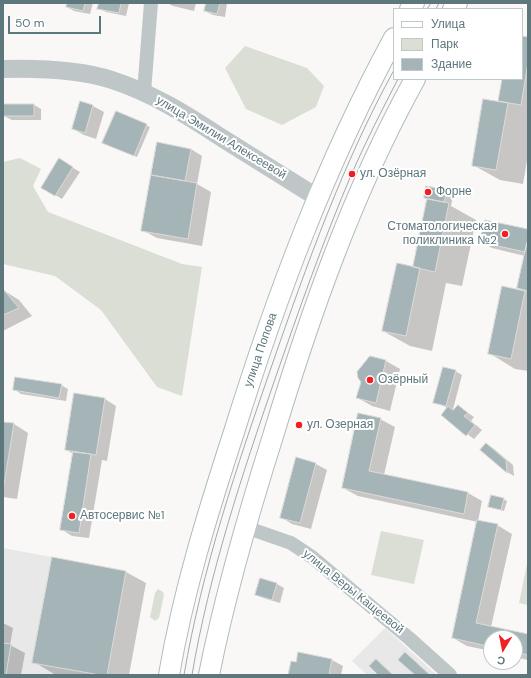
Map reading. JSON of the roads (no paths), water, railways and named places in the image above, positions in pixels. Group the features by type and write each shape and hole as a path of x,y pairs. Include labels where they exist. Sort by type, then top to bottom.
{"main road":[{"name":"улица Попова","path":"169,675 187,590 207,515 275,309 318,198 346,133 393,40"},
{"path":"209,675 223,611 245,527 287,390 325,280 352,213 379,149 414,80"}],"street":[{"path":"144,92 151,3"},
{"name":"улица Эмилии Алексеевой","path":"3,69 52,70 87,74 111,80 144,92 176,108 318,198"},
{"name":"улица Веры Кащеевой","path":"245,527 291,543 312,557 410,639 450,675"}],"tram line":[{"path":"428,8 431,3"},
{"path":"436,8 439,3"},
{"path":"184,675 200,596 222,518 272,365 327,214 358,141 393,72"},
{"path":"192,675 199,637 217,562 250,452 275,379 341,199 363,149 397,80"}],"place":[{"name":"ул. Озёрная","path":"352,174"},
{"name":"Форне","path":"428,192"},
{"name":"Стоматологическая поликлиника №2","path":"505,234"},
{"name":"Озёрный","path":"370,380"},
{"name":"ул. Озерная","path":"299,425"},
{"name":"Автосервис №1","path":"72,516"}]}
